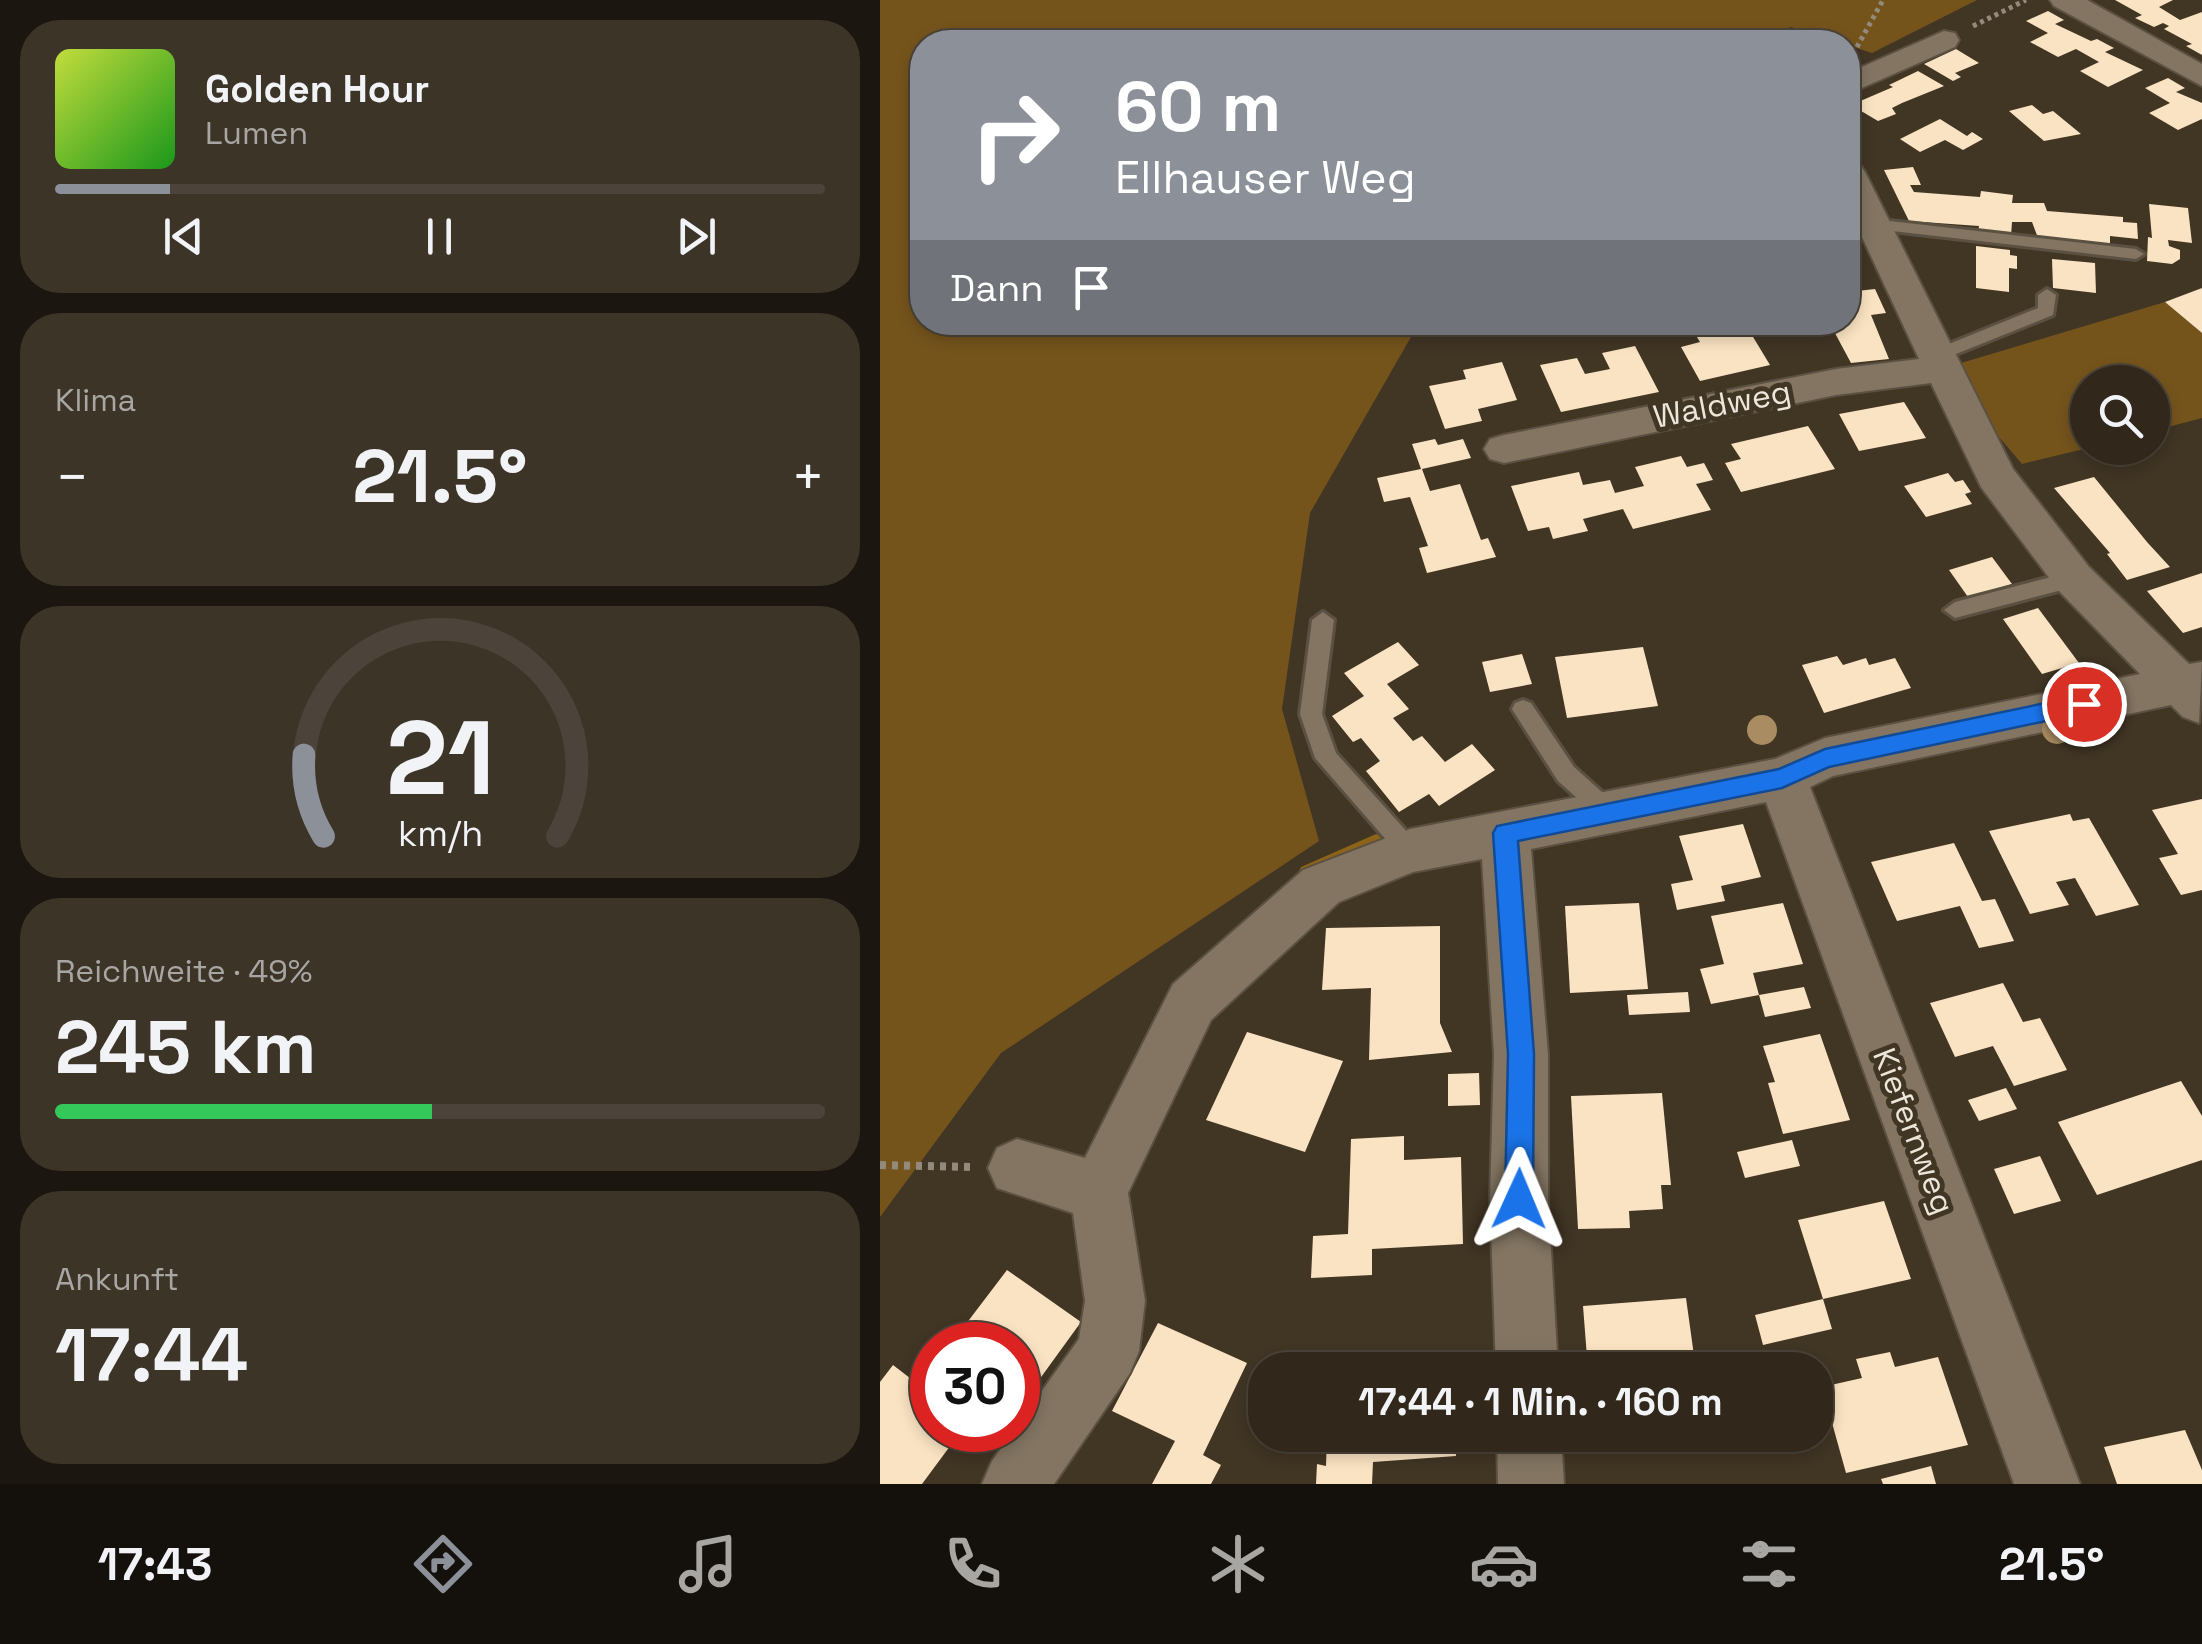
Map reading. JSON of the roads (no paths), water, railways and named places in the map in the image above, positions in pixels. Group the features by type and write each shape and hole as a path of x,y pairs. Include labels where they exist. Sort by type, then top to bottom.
{"street":[{"path":"2065,0 2202,76"},
{"path":"1860,79 1944,40"},
{"path":"1860,198 1996,476 2074,579 2195,691"},
{"name":"Waldweg","path":"1504,449 1938,362"},
{"path":"1015,1484 1108,1351 1116,1300 1099,1192 1192,1002 1321,886 1410,850 1782,778 1825,758 2018,716 2195,691"},
{"name":"Kiefernweg","path":"1782,778 2047,1484"},
{"path":"1505,833 1521,1054 1519,1199 1525,1352"},
{"path":"1017,1168 1099,1192"},
{"path":"1530,1452 1532,1484"}],"lane":[{"path":"1872,224 2136,254"},
{"path":"1938,362 2048,311 2047,295"},
{"path":"1955,610 2074,579"},
{"path":"1323,620 1312,714 1326,758 1410,850"},
{"path":"1523,709 1566,774 1594,798 1601,814"}],"waterway":[{"path":"1306,871 1376,840"}]}
